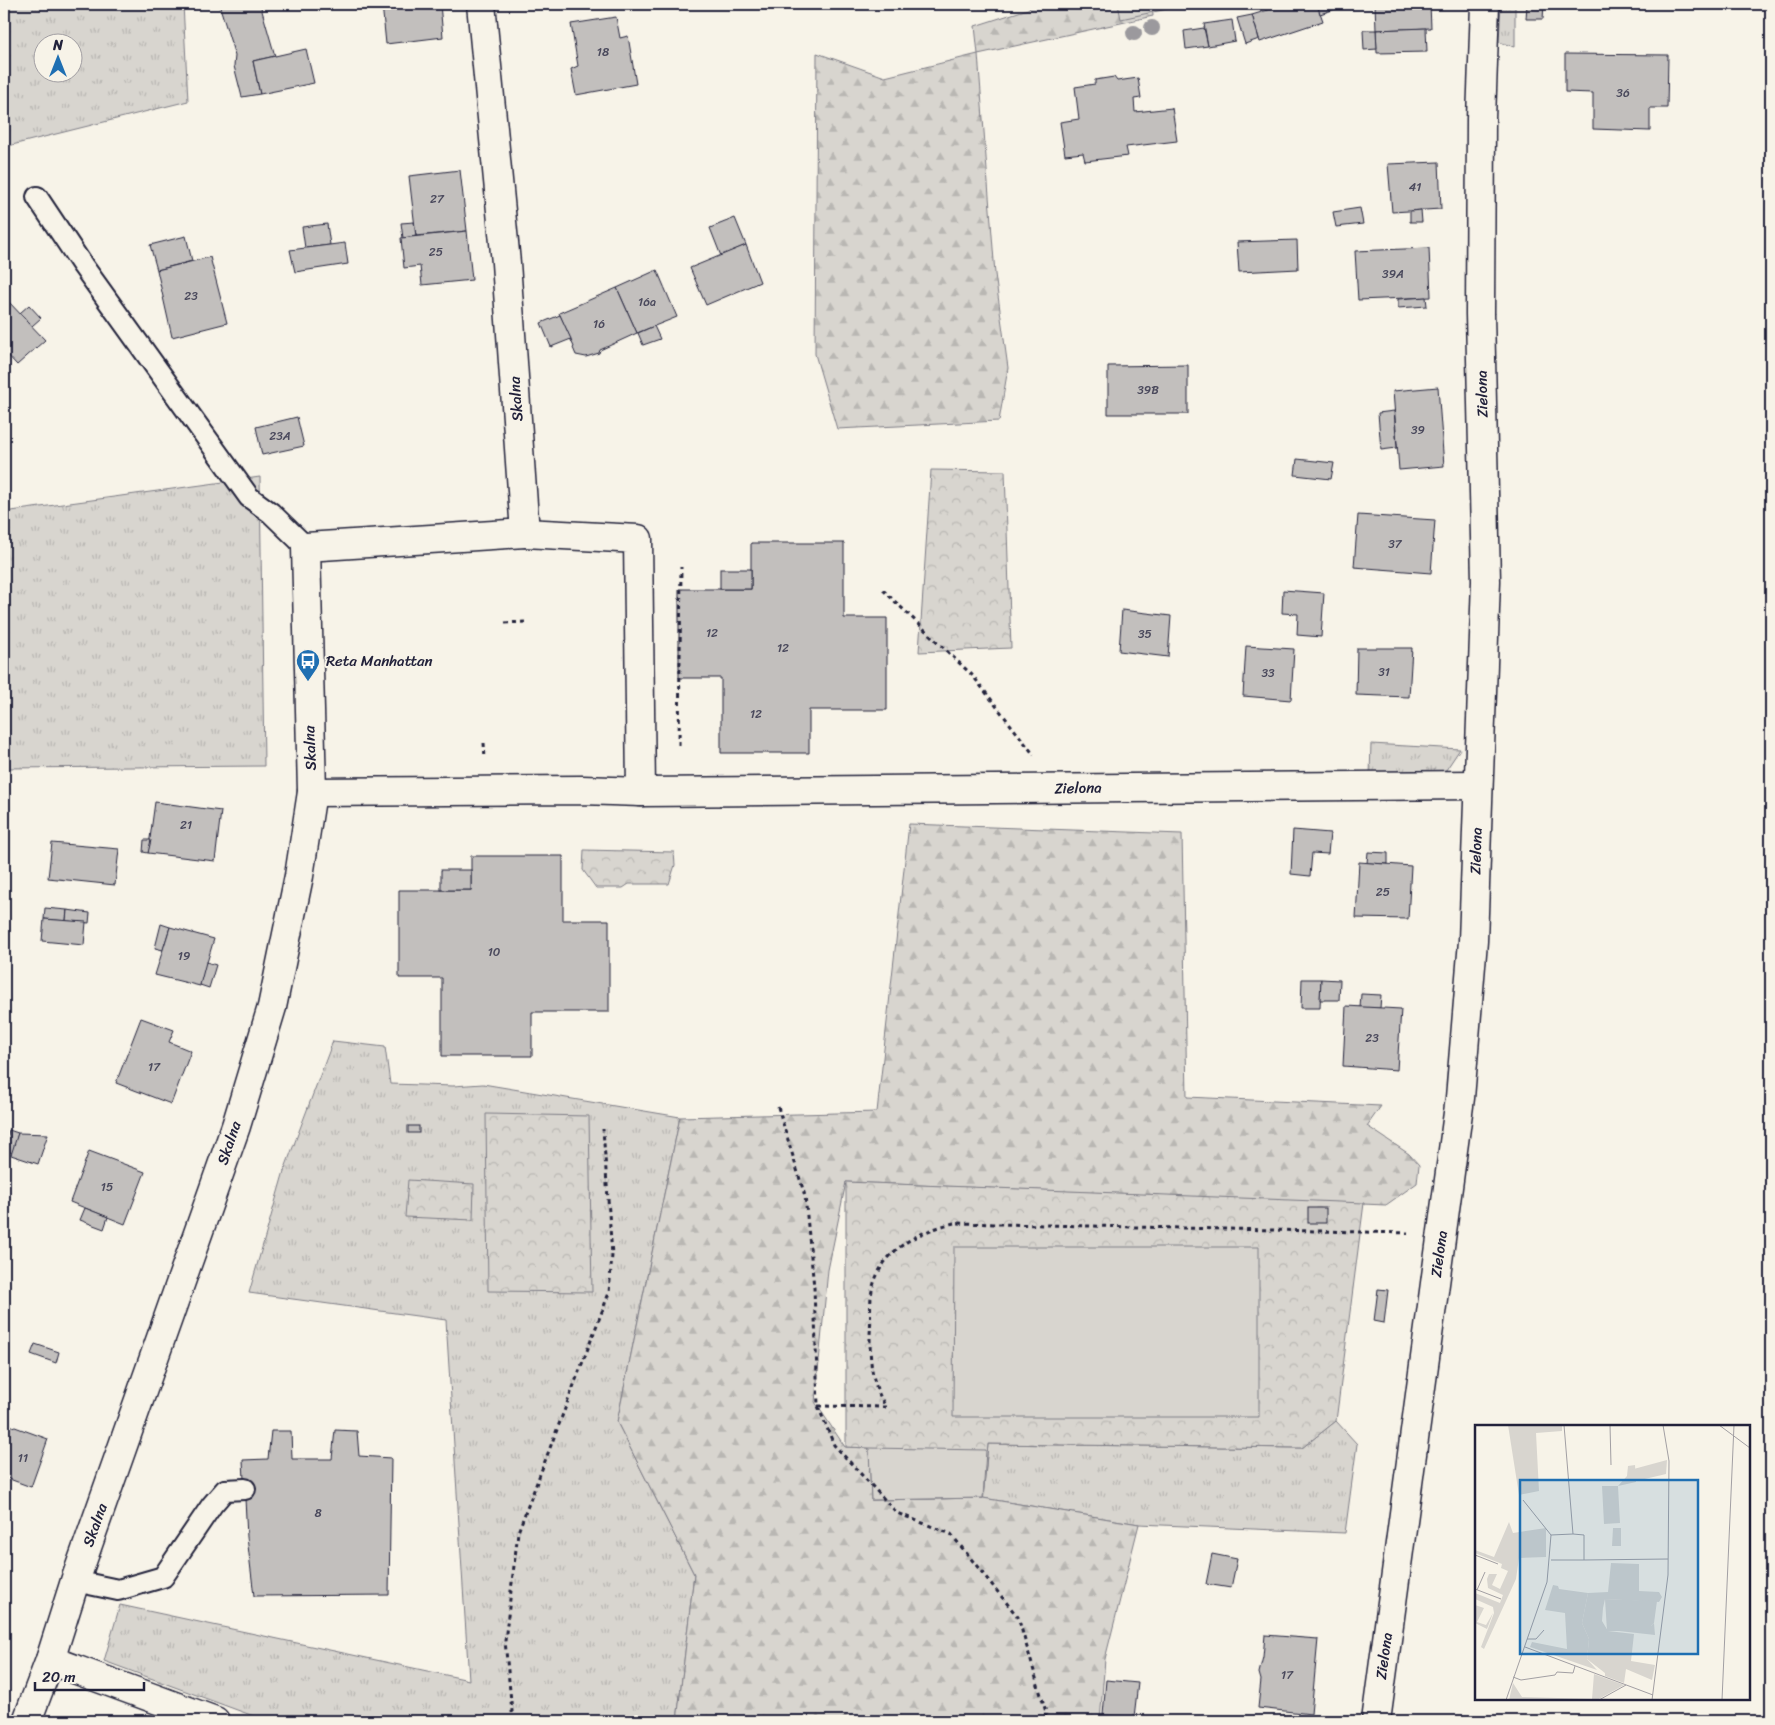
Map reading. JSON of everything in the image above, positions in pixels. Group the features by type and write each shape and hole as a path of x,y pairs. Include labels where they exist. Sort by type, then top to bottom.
{"street":[{"name":"Skalna","path":"481,4 506,263 525,533"},
{"name":"Zielona","path":"1376,1721 1460,1098 1472,951 1486,581 1480,314 1481,119 1485,4"},
{"path":"306,547 525,533 638,539 641,792"},
{"name":"Skalna","path":"26,1721 50,1660 75,1581 236,1126 272,1007 299,876 312,792 306,547"},
{"name":"Zielona","path":"312,792 582,790 641,792 1477,785"},
{"path":"50,1660 215,1721"}],"lane":[{"path":"37,197 83,266 249,497 271,513 306,547"},
{"path":"75,1581 118,1590 163,1578 212,1505 225,1490 244,1489"}],"path":[{"path":"679,746 682,567"},
{"path":"883,590 973,676 1058,789"},
{"path":"505,623 526,622"},
{"path":"778,1107 805,1196 814,1287 818,1406 834,1445 897,1513 951,1534 1018,1617 1046,1712 1045,1721"},
{"path":"513,1721 505,1641 518,1532 609,1293 612,1254 603,1129"},
{"path":"818,1406 886,1407 873,1382 870,1370 871,1296 876,1279 889,1257 912,1238 929,1229 954,1224 1351,1230 1441,1234"}],"green space":[{"path":"4,4 183,4 188,101 4,147"},
{"path":"1034,4 1152,4 1153,16 978,54 975,26 1028,9"},
{"path":"1118,4 1190,4 1121,19"},
{"path":"1501,4 1515,4 1515,47 1499,42"},
{"path":"817,53 885,77 978,54 995,274 1008,368 999,421 837,429 815,354"},
{"path":"931,470 1005,471 1011,648 919,652"},
{"path":"260,477 264,766 4,768 4,512"},
{"path":"1371,744 1460,749 1446,770 1435,773 1370,775"},
{"path":"909,824 1182,834 1187,1097 1381,1106 1367,1126 1409,1154 1419,1165 1417,1183 1386,1205 846,1182 828,1270 815,1402 845,1447 869,1448 872,1500 983,1498 1139,1524 1105,1659 1100,1721 677,1721 694,1574 617,1422 680,1117 877,1112"},
{"path":"584,850 674,852 675,865 669,884 629,884 623,888 596,888 583,870"},
{"path":"333,1041 385,1047 390,1084 453,1086 483,1084 680,1117 617,1422 694,1574 677,1721 267,1721 104,1661 120,1605 469,1680 446,1320 249,1293 284,1171"},
{"path":"486,1114 589,1116 592,1292 488,1291"},
{"path":"408,1180 474,1184 473,1220 405,1217"},
{"path":"846,1182 1364,1203 1336,1421 1302,1448 988,1444 983,1498 871,1500 869,1448 846,1447"},
{"path":"954,1247 1259,1247 1259,1417 953,1417"},
{"path":"1336,1421 1357,1444 1345,1533 1139,1524 983,1498 988,1444 1302,1448"},
{"path":"869,1448 986,1450 983,1498 871,1500"}],"building":[{"path":"219,4 260,4 275,56 253,61 260,94 242,97 234,66 235,56"},
{"path":"382,4 440,4 443,37 386,44"},
{"path":"1287,4 1317,4 1323,21 1260,42 1252,15"},
{"path":"1317,4 1347,4 1348,5 1320,14"},
{"path":"1375,4 1430,4 1431,28 1376,30"},
{"path":"1527,4 1544,4 1543,19 1526,19"},
{"path":"1252,15 1259,39 1245,44 1237,18"},
{"path":"616,17 620,38 628,36 636,84 576,95 571,69 578,66 571,24"},
{"path":"1232,20 1235,41 1208,46 1204,24"},
{"path":"1204,28 1208,46 1186,49 1184,31"},
{"path":"1426,28 1427,52 1377,53 1376,30"},
{"path":"1363,30 1376,30 1377,49 1364,50"},
{"path":"306,49 314,83 260,94 253,61"},
{"path":"1565,54 1668,55 1667,108 1650,108 1650,131 1593,129 1593,93 1565,92"},
{"path":"1114,77 1117,81 1138,78 1141,98 1134,99 1135,112 1172,108 1177,141 1126,147 1128,156 1085,161 1083,153 1065,155 1060,122 1079,119 1075,87 1095,84 1095,80"},
{"path":"1439,162 1441,209 1392,212 1388,164"},
{"path":"460,170 467,231 416,236 409,176"},
{"path":"1360,208 1363,224 1336,227 1333,212"},
{"path":"1421,210 1422,222 1410,222 1410,211"},
{"path":"735,218 746,245 721,256 710,228"},
{"path":"414,222 416,236 403,238 401,223"},
{"path":"327,224 330,245 305,248 302,227"},
{"path":"467,231 472,280 422,285 420,266 404,268 401,238"},
{"path":"186,236 192,261 157,270 150,245"},
{"path":"1297,240 1298,269 1239,272 1237,242"},
{"path":"345,243 348,264 295,272 290,250"},
{"path":"746,245 760,282 706,305 690,268"},
{"path":"1429,248 1431,297 1358,300 1355,251"},
{"path":"210,257 227,323 172,337 157,270"},
{"path":"657,270 677,317 637,333 617,288"},
{"path":"617,288 637,333 600,350 599,353 586,357 576,355 559,313"},
{"path":"1426,297 1427,306 1398,308 1398,299"},
{"path":"7,300 45,340 17,365 4,351 4,303"},
{"path":"29,305 41,318 32,326 20,313"},
{"path":"560,315 571,339 551,347 541,323"},
{"path":"654,326 660,339 643,345 638,333"},
{"path":"1188,365 1188,414 1108,414 1108,366"},
{"path":"1438,387 1444,466 1399,470 1393,391"},
{"path":"1394,411 1397,448 1381,450 1378,413"},
{"path":"297,417 304,446 262,455 256,427"},
{"path":"1297,459 1334,463 1331,479 1295,475"},
{"path":"1358,515 1435,520 1431,573 1354,567"},
{"path":"751,543 844,543 844,618 887,618 887,710 809,710 809,753 721,753 721,678 679,678 679,589 751,589"},
{"path":"720,569 751,569 751,589 720,589"},
{"path":"1283,590 1324,593 1321,637 1297,635 1298,614 1282,613"},
{"path":"1122,610 1171,616 1168,657 1119,651"},
{"path":"1246,646 1294,649 1291,700 1243,696"},
{"path":"1357,648 1412,648 1409,697 1356,695"},
{"path":"155,802 221,811 215,861 148,853"},
{"path":"1293,830 1330,833 1328,854 1312,853 1310,876 1291,874"},
{"path":"144,840 151,840 148,853 143,852"},
{"path":"52,843 119,849 115,885 48,878"},
{"path":"1368,852 1388,853 1388,864 1367,863"},
{"path":"471,856 563,856 563,920 609,920 609,1012 532,1012 532,1056 442,1056 442,978 399,978 399,890 471,890"},
{"path":"1359,862 1411,866 1408,919 1356,918"},
{"path":"441,870 471,870 471,890 441,890"},
{"path":"45,908 67,910 66,921 44,919"},
{"path":"67,910 90,913 89,923 66,921"},
{"path":"44,919 86,922 84,945 42,941"},
{"path":"161,924 170,927 163,950 155,948"},
{"path":"170,927 214,939 200,986 155,975"},
{"path":"206,962 216,965 209,988 200,985"},
{"path":"1302,979 1321,979 1320,1008 1301,1008"},
{"path":"1321,979 1340,980 1339,1000 1320,1000"},
{"path":"1361,994 1381,995 1380,1008 1360,1008"},
{"path":"1346,1006 1401,1009 1397,1070 1343,1066"},
{"path":"141,1018 174,1030 169,1042 191,1051 171,1104 116,1083"},
{"path":"408,1126 419,1126 419,1133 408,1133"},
{"path":"9,1130 18,1133 13,1153 4,1150"},
{"path":"18,1133 48,1134 38,1164 11,1155"},
{"path":"89,1151 145,1172 125,1224 70,1202"},
{"path":"85,1208 108,1217 104,1229 80,1220"},
{"path":"1308,1208 1326,1208 1326,1223 1308,1223"},
{"path":"1378,1289 1388,1290 1384,1323 1374,1321"},
{"path":"35,1344 59,1352 56,1363 31,1354"},
{"path":"4,1423 48,1439 31,1487 4,1477"},
{"path":"335,1430 357,1431 359,1456 391,1458 389,1595 254,1596 247,1537 243,1460 268,1459 271,1431 291,1431 292,1459 332,1459"},
{"path":"1212,1554 1237,1559 1231,1588 1206,1584"},
{"path":"1265,1635 1318,1639 1311,1714 1258,1708 1261,1680 1259,1673"},
{"path":"1106,1680 1138,1683 1134,1717 1103,1715"}],"place":[{"name":"Reta Manhattan","path":"308,682"}]}
